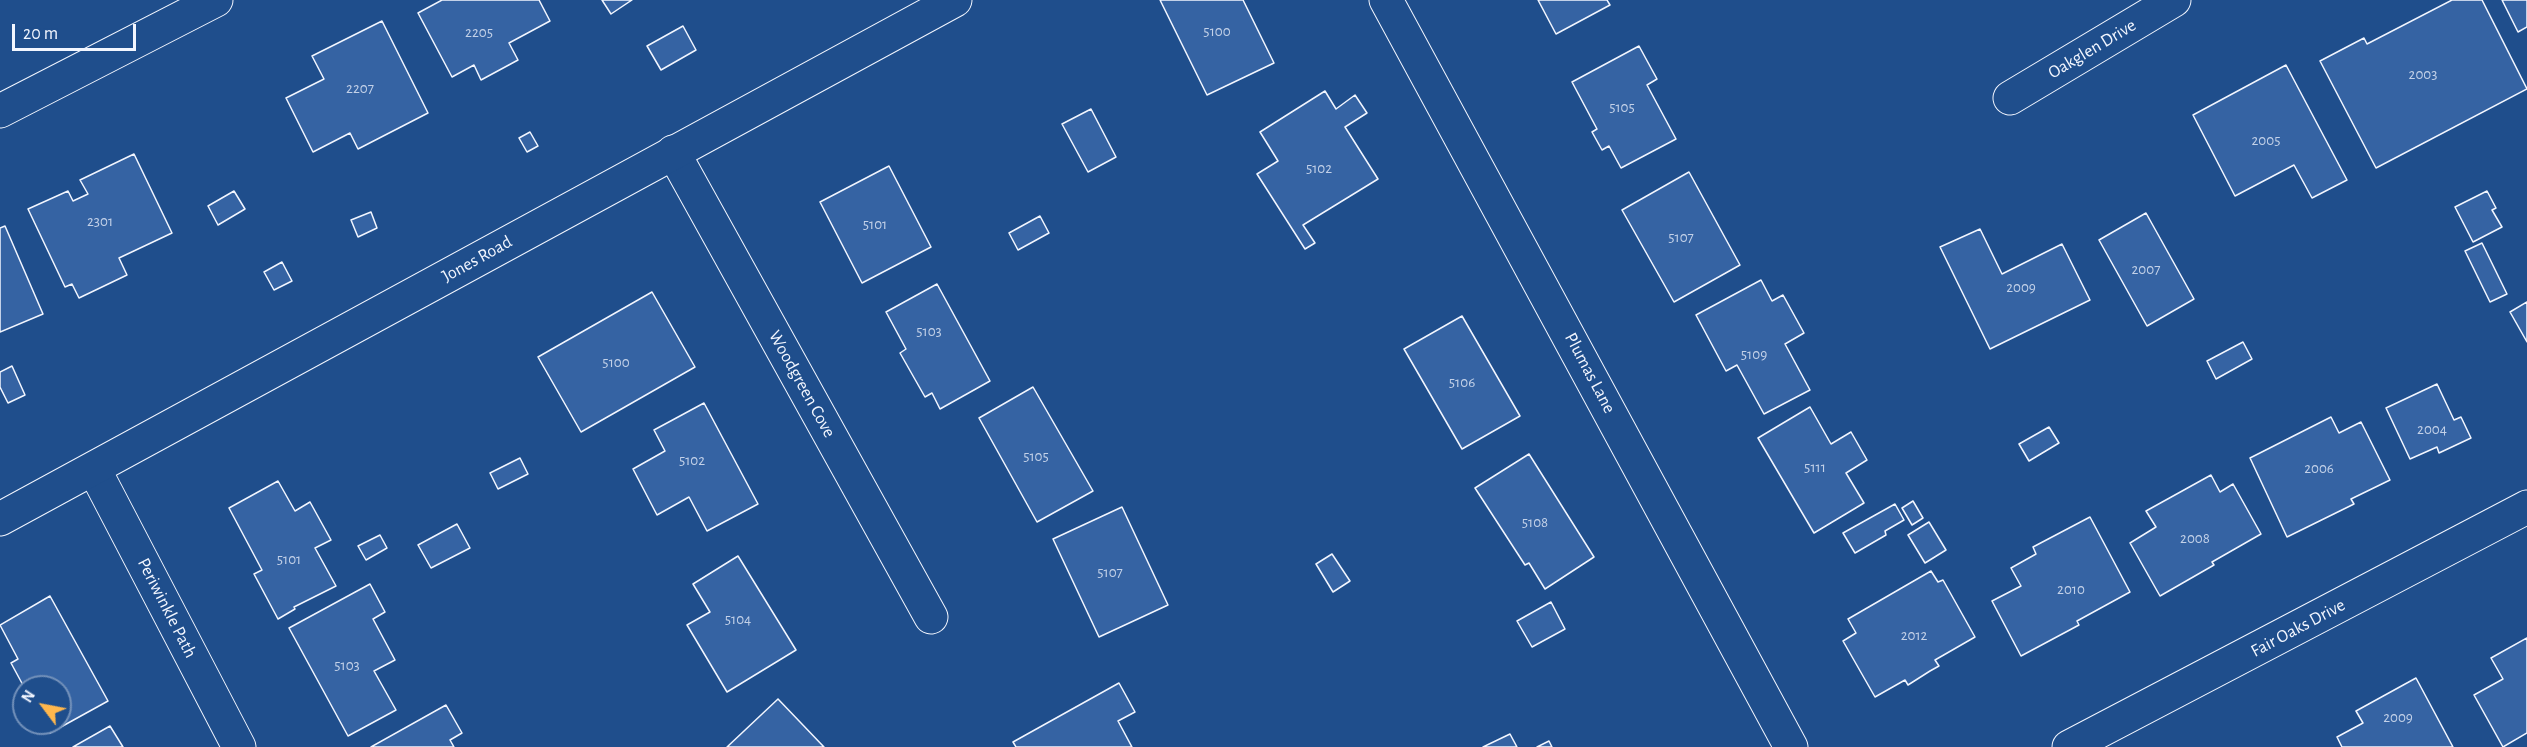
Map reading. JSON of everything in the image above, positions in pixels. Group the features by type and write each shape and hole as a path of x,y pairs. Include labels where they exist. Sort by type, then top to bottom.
{"street":[{"path":"0,111 216,0"},
{"name":"Jones Road","path":"0,519 955,0"},
{"name":"Plumas Lane","path":"1386,0 1791,747"},
{"name":"Oakglen Drive","path":"2010,98 2174,0"},
{"name":"Woodgreen Cove","path":"673,152 931,617"},
{"name":"Periwinkle Path","path":"94,469 238,747"},
{"name":"Fair Oaks Drive","path":"2069,747 2527,507"}],"building":[{"path":"442,0 539,0 550,21 509,43 518,60 481,80 474,65 452,77 418,13"},
{"path":"602,0 632,0 611,14"},
{"path":"1160,0 1243,0 1274,63 1207,95"},
{"path":"1538,0 1607,0 1610,5 1556,34"},
{"path":"2452,0 2482,0 2527,89 2376,168 2320,61 2364,38 2367,44"},
{"path":"2502,0 2527,0 2527,27 2518,32"},
{"path":"382,21 428,113 358,149 350,133 313,152 286,98 324,79 312,56"},
{"path":"683,26 696,50 661,70 647,46"},
{"path":"1639,46 1657,79 1647,85 1676,139 1621,168 1609,146 1602,150 1592,132 1597,129 1572,82"},
{"path":"2286,65 2347,180 2312,198 2294,165 2235,196 2193,115"},
{"path":"1325,91 1336,109 1355,95 1367,113 1345,127 1378,179 1303,225 1315,243 1305,249 1257,174 1278,161 1260,132"},
{"path":"1091,109 1116,157 1088,172 1062,124"},
{"path":"530,132 538,146 527,152 519,138"},
{"path":"134,154 172,233 119,258 127,275 79,298 72,284 65,287 28,209 68,191 73,201 88,194 80,180"},
{"path":"889,166 931,247 862,283 820,202"},
{"path":"1689,172 1740,265 1674,302 1622,210"},
{"path":"234,191 245,209 218,225 208,206"},
{"path":"2487,191 2496,208 2492,210 2502,227 2473,242 2455,207"},
{"path":"371,212 377,228 358,237 351,220"},
{"path":"2146,213 2194,299 2147,326 2099,240"},
{"path":"1040,216 1049,233 1018,250 1009,233"},
{"path":"5,226 43,314 0,332 0,228"},
{"path":"1980,229 2002,274 2062,244 2090,300 1990,349 1940,247"},
{"path":"2482,243 2507,294 2490,302 2465,251"},
{"path":"282,262 292,281 274,290 264,272"},
{"path":"1761,280 1772,301 1783,295 1804,333 1785,344 1810,390 1764,414 1737,365 1726,371 1696,315"},
{"path":"937,284 990,381 940,409 932,393 925,397 900,353 906,349 886,312"},
{"path":"652,292 695,367 581,432 538,357"},
{"path":"2527,302 2527,342 2510,312"},
{"path":"1462,316 1520,416 1462,449 1404,349"},
{"path":"2243,342 2252,359 2216,379 2207,361"},
{"path":"12,366 25,395 8,403 0,387 0,372"},
{"path":"2437,384 2454,420 2461,417 2471,438 2439,453 2437,447 2410,459 2386,408"},
{"path":"1033,387 1093,491 1037,522 979,418"},
{"path":"704,403 758,504 707,531 689,497 657,515 633,469 665,451 654,430"},
{"path":"1810,407 1831,444 1851,432 1867,460 1846,473 1864,503 1814,533 1758,438"},
{"path":"2331,417 2339,433 2361,422 2390,480 2351,499 2354,504 2287,537 2250,458"},
{"path":"2049,427 2059,443 2029,461 2019,444"},
{"path":"1529,454 1594,557 1545,589 1529,563 1525,565 1475,488"},
{"path":"520,458 528,474 498,489 490,473"},
{"path":"2211,475 2220,492 2233,484 2261,534 2212,562 2214,565 2160,596 2130,543 2156,527 2146,511"},
{"path":"278,481 295,511 310,502 331,540 315,548 336,586 294,607 295,609 278,619 254,574 262,570 229,508"},
{"path":"1913,501 1923,518 1912,525 1902,508"},
{"path":"1895,504 1904,520 1885,531 1886,535 1855,553 1843,533"},
{"path":"1122,507 1168,605 1099,637 1053,539"},
{"path":"2090,517 2130,592 2077,621 2079,625 2021,656 1992,601 2021,586 2011,568 2036,554 2033,547"},
{"path":"1929,522 1946,550 1925,563 1908,535"},
{"path":"457,524 470,548 431,568 418,545"},
{"path":"380,535 387,548 366,560 358,546"},
{"path":"1332,554 1350,581 1333,592 1316,564"},
{"path":"738,556 796,650 727,692 687,625 710,612 693,584"},
{"path":"1931,571 1938,582 1943,580 1975,637 1935,660 1939,666 1908,685 1905,680 1875,697 1843,641 1856,633 1848,619"},
{"path":"370,584 385,612 373,619 395,660 374,671 396,710 348,736 289,628"},
{"path":"50,596 108,701 72,721 72,675 18,675 11,663 18,659 0,625"},
{"path":"1551,602 1565,629 1532,647 1517,621"},
{"path":"2527,638 2527,733 2503,747 2474,695 2503,679 2491,658"},
{"path":"2416,678 2453,747 2342,747 2337,737 2363,723 2356,711"},
{"path":"1119,683 1135,712 1118,721 1132,747 1016,747 1013,742"},
{"path":"778,699 824,747 727,747"},
{"path":"446,705 462,733 450,740 454,747 371,747"},
{"path":"110,726 123,747 73,747"},
{"path":"1510,734 1517,747 1483,747"},
{"path":"1549,741 1552,747 1537,747"}]}
